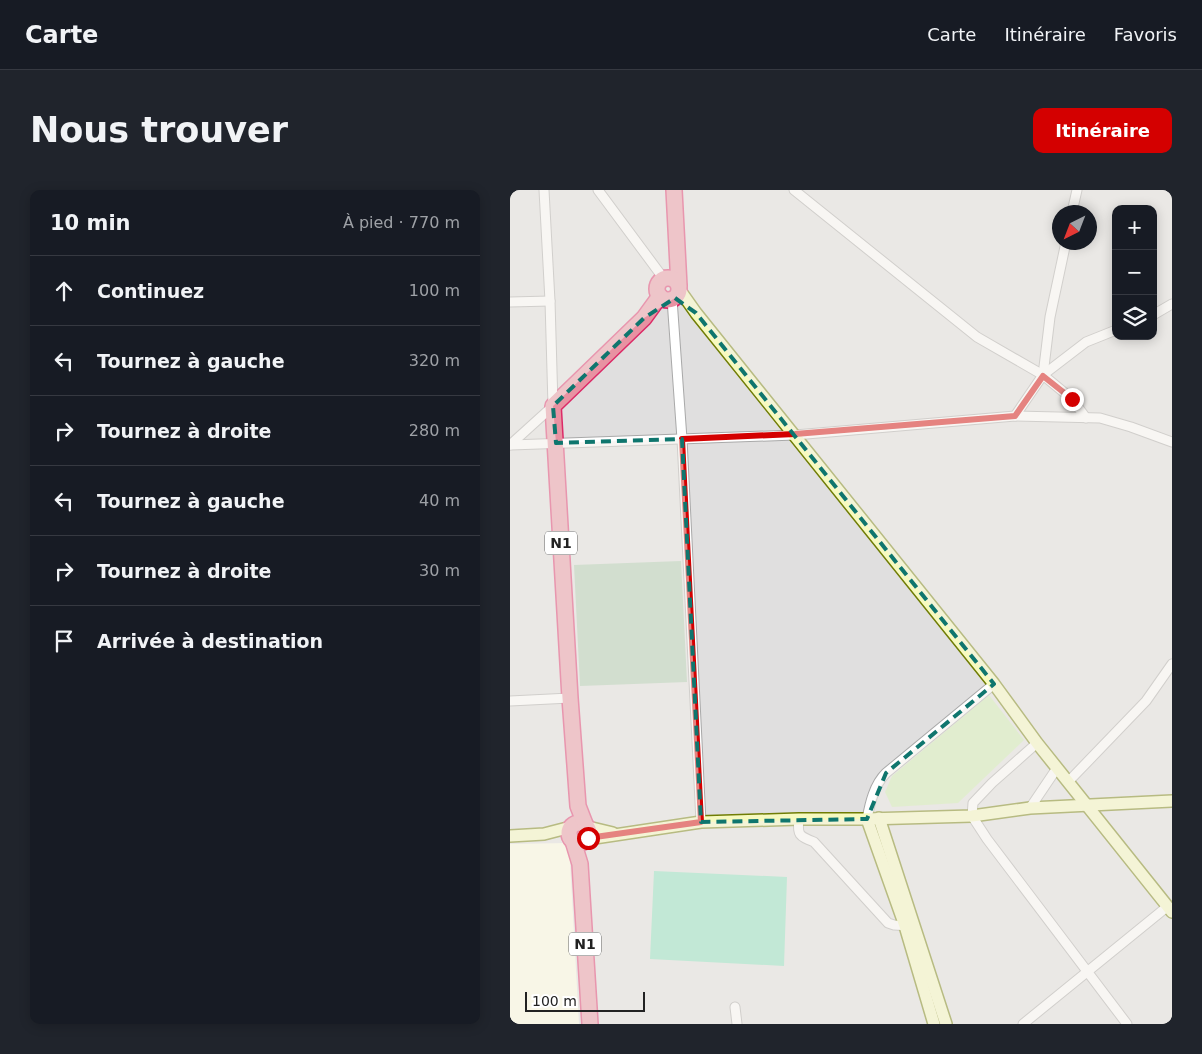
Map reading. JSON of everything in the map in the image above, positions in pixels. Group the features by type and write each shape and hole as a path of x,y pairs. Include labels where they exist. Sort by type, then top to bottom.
{"highway":[{"path":"553,406 671,291 677,257 674,190"},
{"name":"N1","path":"553,406 590,1024"}],"main road":[{"path":"671,291 696,313 795,434 994,684 1056,768 1170,909"},
{"path":"510,836 579,833 599,838 615,833 701,822 799,818 873,819 972,816 1030,808 1172,801"},
{"path":"873,819 946,1024"},
{"path":"910,926 934,1024"}],"street":[{"path":"510,445 553,406 544,190"},
{"path":"598,190 671,291 682,439 701,822"},
{"path":"794,190 977,337 1043,376 1072,399 1086,418"},
{"path":"1074,205 1077,190"},
{"path":"1043,376 1050,317 1064,250"},
{"path":"510,302 550,301"},
{"path":"1157,313 1172,304"},
{"path":"1015,416 1043,376 1086,342 1112,332"},
{"path":"510,445 795,434 1015,416 1100,418 1172,442"},
{"path":"1068,782 1146,701 1172,664"},
{"path":"873,819 870,804 879,781 886,773 994,684"},
{"path":"510,701 570,698"},
{"path":"1037,743 992,783 973,803 972,816 987,839 1127,1024"},
{"path":"1030,808 1056,768"},
{"path":"799,818 799,834 814,842 888,922 894,925 910,926"},
{"path":"1023,1024 1170,909"},
{"path":"735,1007 737,1024"}],"highlighted area":[{"path":"675,298 696,313 994,684 886,773 867,819 701,822 682,439 556,443 553,406 644,318"}],"shaded area":[{"path":"510,190 1172,190 1172,1024 510,1024"},
{"path":"681,561 687,682 580,686 574,565"},
{"path":"569,843 579,1024 510,1024 510,844"}],"green space":[{"path":"989,695 1024,740 958,803 892,807 885,792 892,776"},
{"path":"654,871 787,877 784,966 650,959"}],"route":[{"path":"588,838 592,839 615,833 701,822 682,439 795,434 1015,416 1043,376 1072,399"}]}
